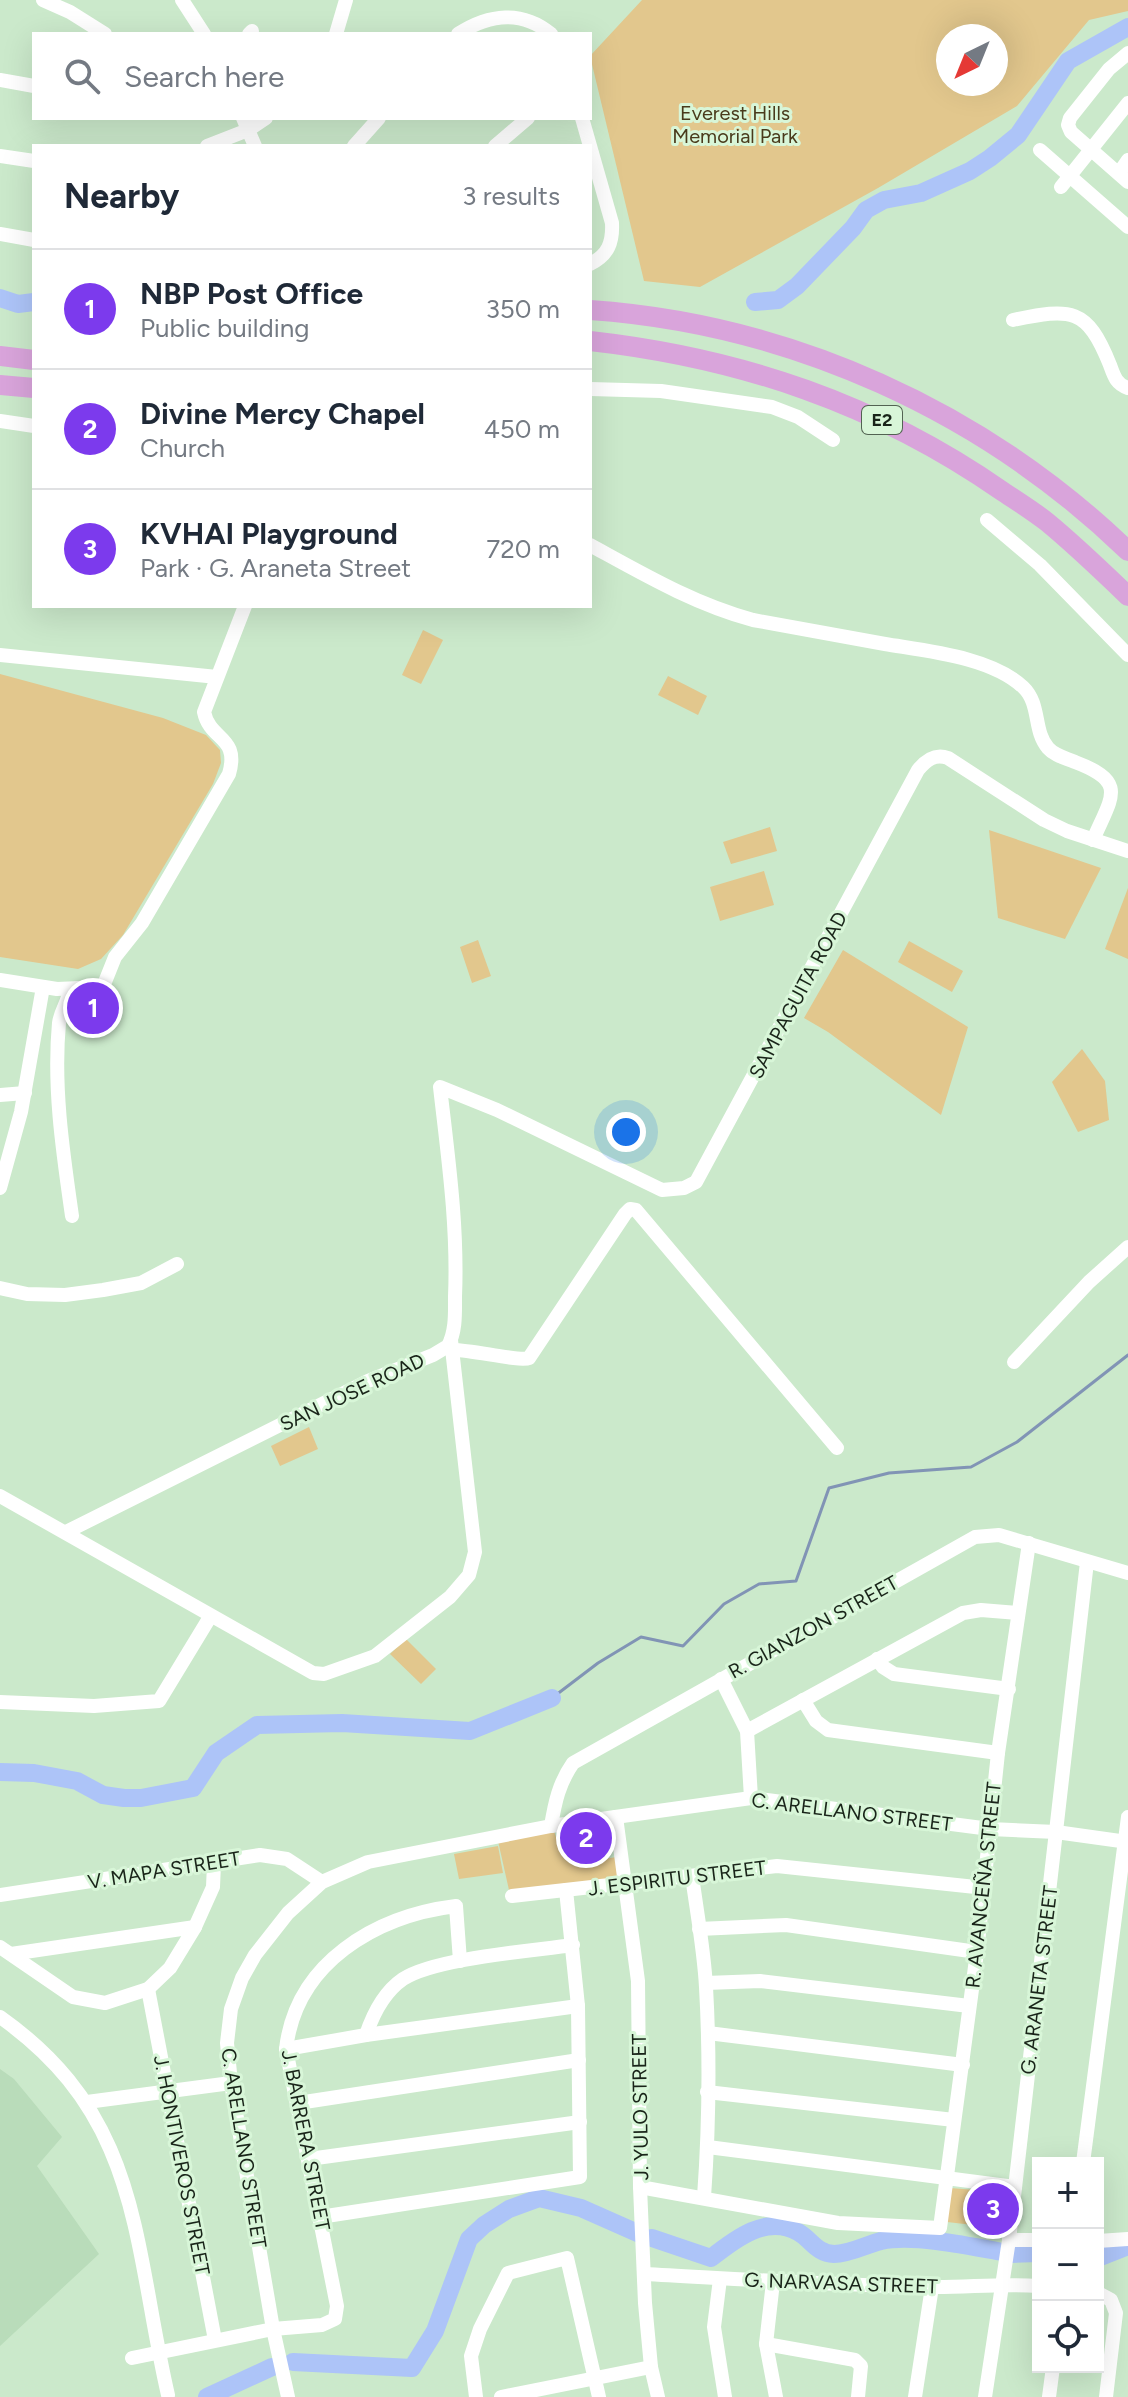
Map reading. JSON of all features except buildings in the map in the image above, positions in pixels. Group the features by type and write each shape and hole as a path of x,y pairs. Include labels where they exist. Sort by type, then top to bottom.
{"highway":[{"name":"E2","path":"592,310 631,312 733,331 800,350 860,373 909,396 1021,463 1076,503 1128,551"},
{"name":"E2","path":"592,341 708,360 791,384 874,415 971,470 1046,521 1128,596"},
{"path":"0,356 32,360"},
{"path":"0,385 32,388"}],"street":[{"path":"182,0 203,32"},
{"path":"337,32 346,0"},
{"path":"50,1 102,32"},
{"path":"461,32 492,18 510,16 526,19 548,32"},
{"path":"1128,53 1109,69 1069,122 1071,132 1123,177 1128,160"},
{"path":"0,80 32,86"},
{"path":"1065,181 1128,103"},
{"path":"356,144 377,120"},
{"path":"497,144 526,120"},
{"path":"583,120 589,144"},
{"path":"210,144 245,124 254,144"},
{"path":"1040,150 1065,181 1128,227"},
{"path":"592,153 612,223 613,237 601,259 592,263"},
{"path":"0,156 32,161"},
{"path":"0,234 32,240"},
{"path":"1013,320 1043,314 1079,317 1098,334 1114,377 1119,384 1128,388"},
{"path":"592,389 661,391 772,407 798,417 833,440"},
{"path":"0,421 32,426"},
{"path":"987,520 1040,565 1128,655"},
{"path":"592,546 662,585 725,612 753,620 921,650 979,664 1013,678 1033,699 1041,734 1050,751 1095,769 1112,786 1112,796 1093,840"},
{"path":"0,980 70,989 103,987 115,957 147,916 229,774 232,753 227,742 205,721 204,712 244,608"},
{"path":"0,655 217,677"},
{"name":"SAMPAGUITA ROAD","path":"452,1345 456,1274 453,1196 440,1087 497,1110 662,1190 690,1186 702,1174 922,765 935,756 948,758 1044,820 1128,851"},
{"path":"0,1188 25,1093 43,987"},
{"path":"70,989 68,1002 61,1013 58,1067 62,1147 72,1216"},
{"path":"0,1095 25,1093"},
{"path":"0,1496 313,1673 324,1674 375,1656 450,1597 469,1575 475,1552 452,1345 521,1361 529,1358 630,1209 636,1210 837,1448"},
{"path":"1014,1362 1089,1282 1128,1247"},
{"path":"0,1288 27,1294 65,1295 103,1290 141,1283 177,1264"},
{"name":"SAN JOSE ROAD","path":"66,1532 368,1381 452,1345"},
{"name":"R. GIANZON STREET","path":"551,1826 556,1795 573,1763 975,1537 999,1535 1128,1573"},
{"name":"R. AVANCEÑA STREET","path":"704,2197 838,2223 940,2228 985,1888 998,1753 1029,1543"},
{"name":"G. ARANETA STREET","path":"985,2397 1009,2240 1087,1562"},
{"path":"747,1731 963,1613 981,1610 1018,1613"},
{"path":"0,1702 94,1706 159,1701 210,1617"},
{"path":"877,1659 888,1672 894,1674 1009,1689"},
{"path":"721,1679 747,1731 751,1798"},
{"path":"803,1700 816,1721 828,1730 998,1753"},
{"name":"C. ARELLANO STREET","path":"288,2397 273,2329 231,2083 227,2043 231,2009 242,1978 271,1932 322,1882 368,1862 551,1826 751,1798 990,1829 1056,1832 1126,1842"},
{"name":"J. YULO STREET","path":"616,1817 638,1981 644,2274 651,2367 658,2397"},
{"path":"1084,2157 1128,1817"},
{"name":"V. MAPA STREET","path":"0,1895 274,1855 303,1866 322,1882"},
{"path":"6,1950 73,1997 105,2003 148,1989 170,1968 195,1927 213,1887 214,1864"},
{"name":"J. ESPIRITU STREET","path":"512,1896 777,1866 985,1888"},
{"path":"640,2187 704,2197 708,2147 708,2033 706,1983 692,1876"},
{"path":"320,2217 580,2177 578,2006 566,1890"},
{"name":"J. BARRERA STREET","path":"273,2329 322,2325 335,2319 337,2306 286,2049 294,2014 324,1965 348,1945 375,1929 435,1909 456,1906 460,1961"},
{"path":"699,1929 786,1925 977,1952"},
{"path":"6,1950 195,1927"},
{"path":"366,2035 371,2018 396,1984 415,1973 460,1961 573,1945"},
{"path":"706,1983 760,1981 969,2006"},
{"name":"J. HONTIVEROS STREET","path":"148,1989 215,2340"},
{"path":"286,2049 578,2006"},
{"path":"0,2017 50,2056 87,2102 102,2130 126,2187 168,2395"},
{"path":"708,2033 963,2065"},
{"path":"298,2103 579,2060"},
{"path":"87,2102 231,2083"},
{"path":"707,2092 954,2120"},
{"path":"309,2159 580,2122"},
{"path":"708,2147 1015,2187"},
{"path":"1104,2241 1128,2239"},
{"path":"1009,2240 1032,2240"},
{"path":"476,2397 471,2356 480,2329 508,2273 567,2258 599,2397"},
{"name":"G. NARVASA STREET","path":"644,2274 932,2287 1032,2286"},
{"path":"720,2279 714,2327 725,2397"},
{"path":"773,2282 766,2344 776,2397"},
{"path":"915,2397 932,2287"},
{"path":"1104,2296 1116,2313 1106,2397"},
{"path":"132,2358 273,2329"},
{"path":"766,2344 851,2358 859,2362 858,2397"},
{"path":"501,2397 535,2394 651,2367"},
{"path":"1049,2397 1052,2373"}],"shaded area":[{"path":"0,2069 14,2079 62,2137 37,2166 99,2254 0,2346"}],"green space":[{"name":"Everest Hills Memorial Park","path":"642,0 1128,0 1128,11 1089,20 1017,106 700,287 644,281 592,64 592,54"},
{"path":"423,630 443,640 421,684 402,675"},
{"path":"0,674 163,718 206,735 220,750 221,763 213,784 123,935 101,959 78,969 0,957"},
{"path":"668,676 707,696 698,715 658,695"},
{"path":"770,827 777,851 731,864 723,842"},
{"path":"989,830 1101,868 1065,939 998,918"},
{"path":"764,871 774,905 720,921 710,887"},
{"path":"1128,888 1128,959 1105,949"},
{"path":"478,940 491,976 472,983 460,947"},
{"path":"909,941 963,971 952,992 898,962"},
{"path":"843,950 968,1027 941,1115 828,1032 804,1018"},
{"path":"1082,1049 1105,1081 1109,1120 1078,1132 1052,1082"},
{"path":"309,1427 318,1449 280,1466 271,1446"},
{"path":"406,1639 436,1669 421,1684 390,1654"},
{"path":"554,1831 562,1856 571,1854 587,1862 616,1857 620,1878 509,1890 498,1841"},
{"path":"498,1846 503,1873 459,1879 454,1854"},
{"path":"950,2188 976,2190 973,2225 947,2222"},
{"path":"978,2191 1010,2194 1007,2228 975,2225"}],"waterway":[{"path":"755,302 778,300 797,286 853,228 866,210 884,200 921,193 970,171 990,158 1018,135 1068,61 1128,27"},
{"path":"0,298 18,304 32,302"},
{"path":"552,1698 598,1663 641,1637 683,1646 724,1604 759,1584 796,1581 829,1488 889,1473 971,1467 1017,1442 1128,1355"},
{"path":"0,1772 34,1773 77,1781 103,1795 141,1798 193,1788 216,1753 257,1725 342,1723 470,1731 552,1698"},
{"path":"293,2362 412,2368 435,2331 469,2239 509,2209 539,2198 581,2208 642,2235"},
{"path":"652,2238 711,2258 752,2231 775,2226 798,2232 818,2249 834,2254 894,2239 942,2242 1002,2252"},
{"path":"1104,2256 1128,2246"},
{"path":"1010,2254 1032,2253"},
{"path":"207,2397 272,2367"}],"place":[{"name":"NBP Post Office","path":"93,1008"},
{"name":"Divine Mercy Chapel","path":"586,1838"},
{"name":"KVHAI Playground","path":"993,2209"}]}
